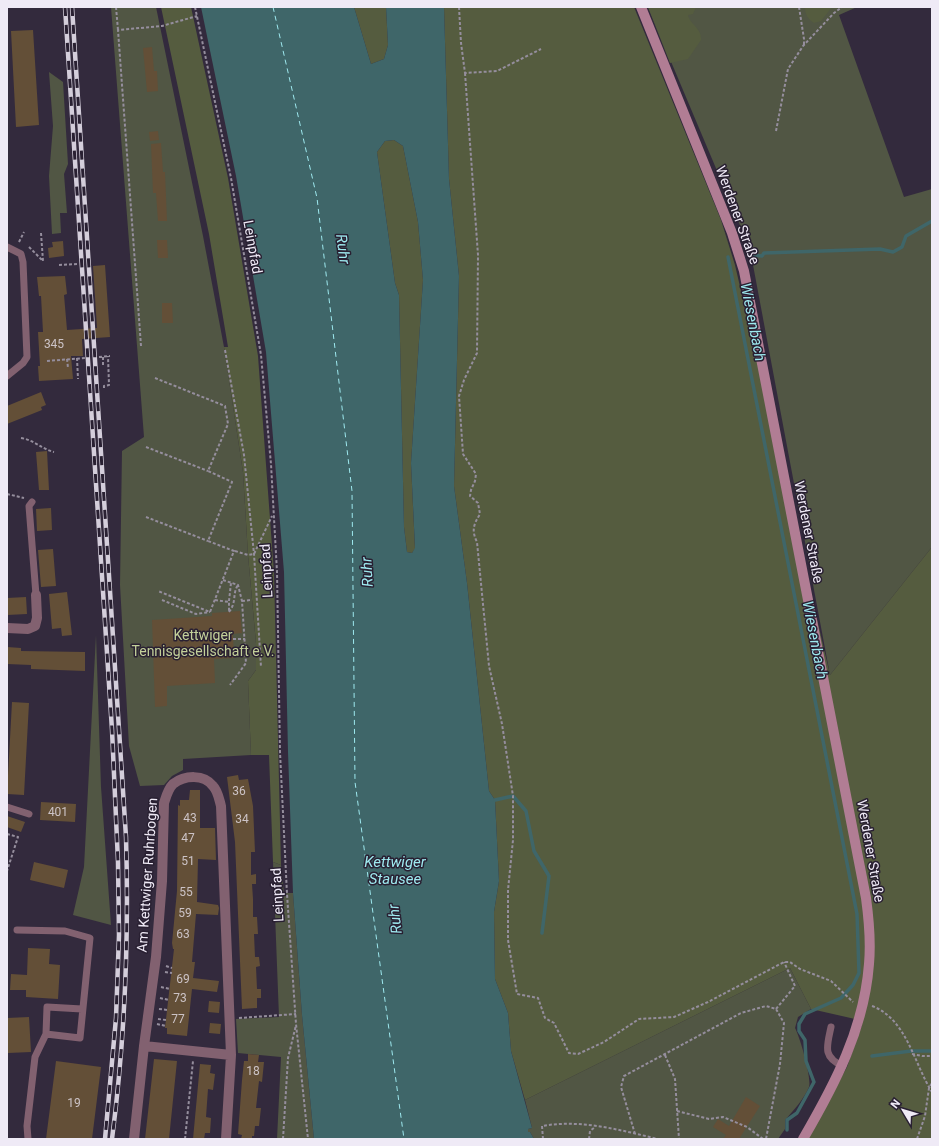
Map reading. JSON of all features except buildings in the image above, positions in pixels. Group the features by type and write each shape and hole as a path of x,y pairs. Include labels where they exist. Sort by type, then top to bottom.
{"main road":[{"name":"Werdener Straße","path":"640,7 732,233 744,271 866,898 870,931 869,965 858,1023 843,1066 803,1139"}],"street":[{"path":"7,628 28,629 35,626 37,618 36,594"},
{"name":"Am Kettwiger Ruhrbogen","path":"134,1139 156,951 162,881 164,803 167,792 173,784 189,777 202,778 212,784 216,790 221,806 232,1055 226,1139"},
{"path":"144,1046 232,1055"}],"lane":[{"path":"7,247 21,254 23,262 27,357 7,376"},
{"path":"32,502 29,506 36,594"},
{"path":"7,807 29,814"},
{"path":"17,930 65,931 90,938 80,1038 46,1034"},
{"path":"28,1139 27,1126 35,1056 46,1034 47,1007 82,1009"},
{"path":"831,1027 827,1045 828,1056 834,1062 843,1066"}],"path":[{"path":"116,7 141,346"},
{"name":"Leinpfad","path":"195,7 231,178 261,355 271,464 277,572 280,752 286,894 296,1024 308,1139"},
{"path":"460,7 461,43 465,73 478,255 477,352 464,380 459,396 463,454 476,474 470,496 478,503 480,514 473,526 473,534 477,542 489,666 502,724 513,796 513,840 508,890 508,940 517,994 538,998 545,1018 554,1023 569,1053 578,1054 604,1042 639,1020 674,1017 708,1002 784,962 790,962 800,969 831,981 853,1003 874,1006 896,1021 932,1092"},
{"path":"799,7 804,46"},
{"path":"776,131 781,113 785,77 793,60 834,13 842,7"},
{"path":"118,30 162,26 197,16"},
{"path":"465,73 497,71 541,49"},
{"path":"19,242 24,232"},
{"path":"29,247 43,261 40,233"},
{"path":"59,265 79,264"},
{"path":"225,350 244,455 254,554 261,667"},
{"path":"99,357 109,356 109,385 104,386 104,388"},
{"path":"102,357 103,365"},
{"path":"77,358 78,379"},
{"path":"47,361 85,358"},
{"path":"67,359 68,368"},
{"path":"155,378 225,406 228,424 208,472"},
{"path":"21,438 31,440 47,450 54,452"},
{"path":"146,447 232,482 208,541"},
{"path":"7,494 28,499 32,502"},
{"path":"254,554 273,515"},
{"path":"146,517 234,551 248,555 254,554"},
{"path":"210,612 234,551"},
{"path":"223,580 238,585"},
{"path":"231,583 229,602 230,612 235,605 235,590 238,585"},
{"path":"230,685 246,663 242,601 238,585"},
{"path":"158,591 210,612"},
{"path":"162,600 196,614 210,612"},
{"path":"215,600 229,602"},
{"path":"242,601 251,600"},
{"path":"233,639 245,639"},
{"path":"7,834 18,837 7,871"},
{"path":"776,1009 795,986 784,962"},
{"path":"635,1134 621,1087 624,1076 741,1013 766,1006 776,1009 784,1023 780,1064 766,1139"},
{"path":"230,1018 296,1014"},
{"path":"284,1139 288,1058 292,1034 296,1024"},
{"path":"185,1139 194,1051"},
{"path":"912,1054 932,1056"},
{"path":"665,1055 676,1079 679,1139"},
{"path":"917,1139 925,1116 929,1088 932,1083"},
{"path":"677,1111 708,1119 723,1117 747,1127 763,1139"},
{"path":"543,1139 542,1126 562,1122 596,1126 658,1139"},
{"path":"589,1139 590,1131 596,1126"}],"green space":[{"name":"Kettwiger Tennisgesellschaft e.V.","path":"111,7 156,7 224,347 243,472 248,555 256,643 256,670 248,681 251,755 183,759 183,770 172,776 164,785 140,786 129,746 120,585 122,451 144,437"},
{"path":"648,7 857,7 839,15 904,197 932,189 932,547 830,675 750,249"},
{"path":"49,72 63,82 68,164 64,174 67,213 60,213 61,233 52,234 49,176 53,126"},
{"path":"96,635 101,787 111,925 73,915 84,867"},
{"path":"273,862 281,865 284,893 293,893 302,1015 314,1139 277,1139 281,1057 238,1053 236,1019 279,1017"},
{"path":"790,968 811,1009 798,1017 795,1028 805,1058 809,1076 809,1087 804,1096 785,1120 785,1129 778,1139 534,1139 530,1132 528,1133 528,1129 532,1128 525,1100"}],"shaded area":[{"path":"161,7 191,7 228,178 258,356 274,573 281,865 273,862 269,755 251,755 248,681 256,670 256,643 248,555 243,472 224,347 228,347 209,234"},
{"path":"354,7 386,7 388,45 384,59 371,64"},
{"path":"444,7 634,7 721,220 735,265 830,675 932,547 932,1139 807,1139 847,1067 862,1025 855,1019 811,1009 790,968 525,1100 511,1051 508,1013 495,979 494,912 499,881 495,800 489,791 467,583 454,486 459,276 449,179"},
{"path":"648,7 696,7 693,14 688,15 700,32 701,40 688,59 670,63"},
{"path":"805,7 832,7 821,21 814,23 807,16"},
{"path":"394,140 403,146 418,222 423,280 411,463 415,549 412,553 407,552 404,527 399,295 395,283 377,152 385,141"}],"water":[{"path":"201,7 354,7 371,64 384,59 388,45 386,7 444,7 449,179 459,276 454,486 467,583 489,791 495,800 499,881 494,912 495,979 508,1013 511,1051 532,1128 528,1129 528,1132 530,1132 534,1139 314,1139 302,1015 293,893 284,572 266,352 236,176","holes":["394,140 403,146 418,222 423,280 411,463 415,548 412,553 407,552 404,527 399,295 395,283 377,152 385,141"]}],"waterway":[{"name":"Wiesenbach","path":"749,252 754,251 752,255 762,256 764,253 880,249 893,252 902,247 906,236 932,221"},
{"name":"Wiesenbach","path":"728,257 857,914 859,973 853,985 841,998 805,1014 799,1024 799,1031 805,1040 806,1061 814,1082 797,1113 787,1120 787,1130"},
{"path":"495,800 513,796 526,811 534,851 549,876 542,933"},
{"path":"872,1056 911,1051 932,1051"}],"ferry route":[{"path":"273,7 317,198 352,491 355,782 404,1139"}],"railway":[{"path":"65,7 112,730 118,862 119,935 116,1018 105,1139"},
{"path":"72,7 126,837 127,913 125,988 120,1064 112,1139"}],"water label":[{"name":"Ruhr","path":"343,249"},
{"name":"Ruhr","path":"367,572"},
{"name":"Kettwiger Stausee","path":"395,870"},
{"name":"Ruhr","path":"395,919"}]}
